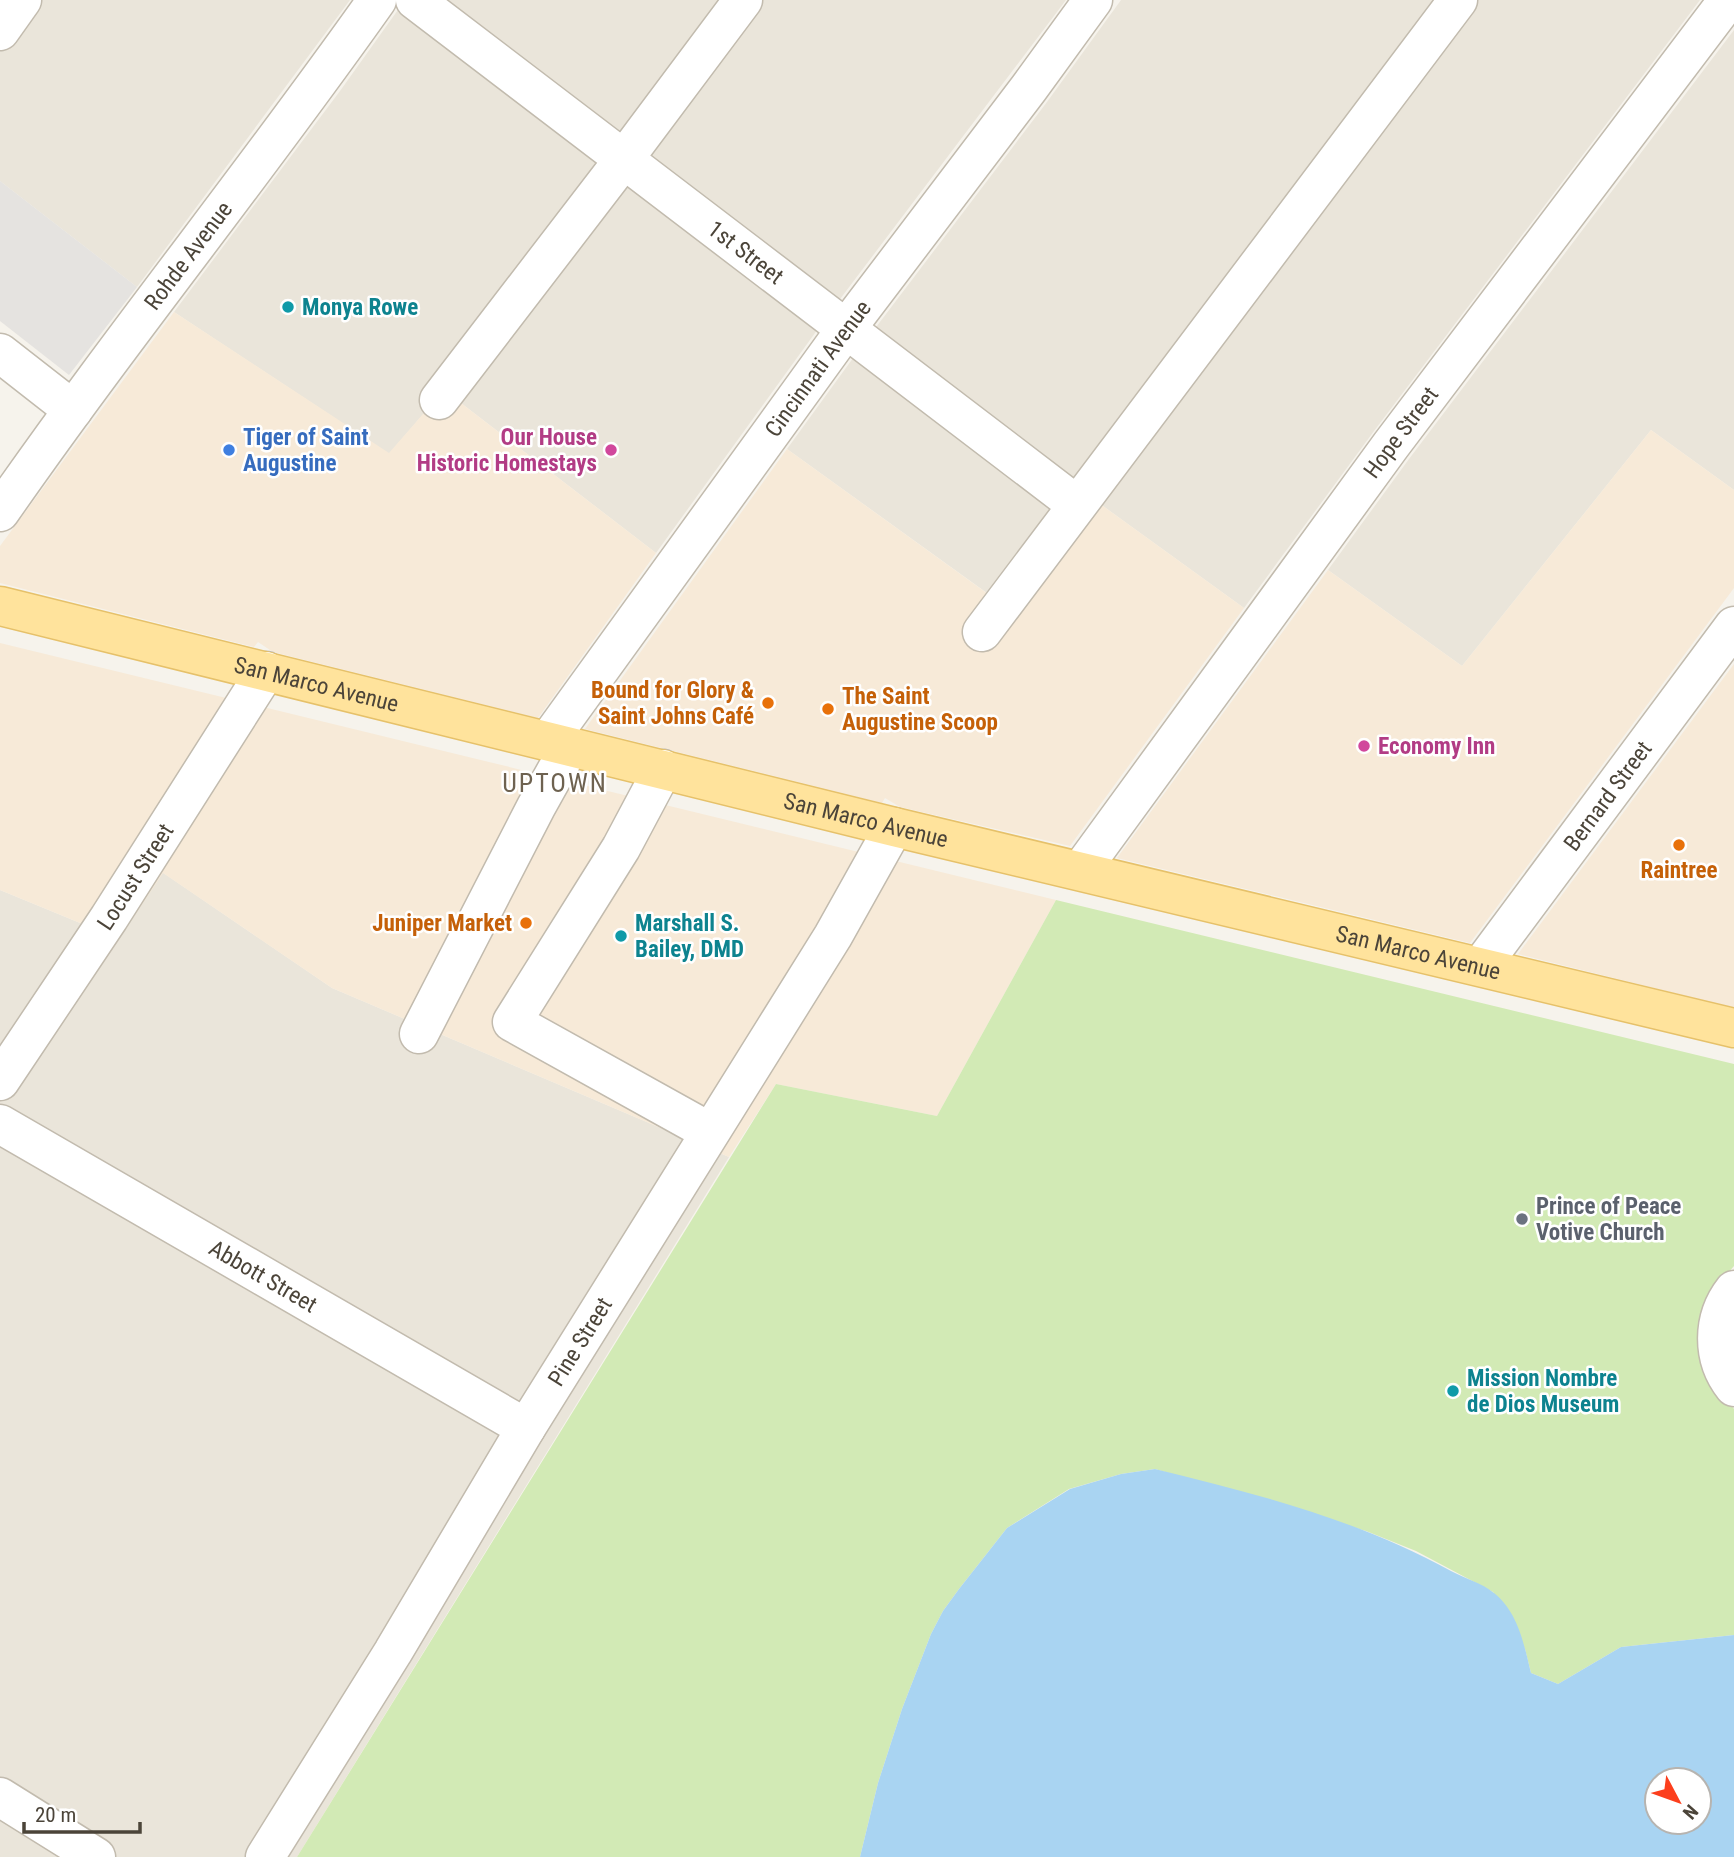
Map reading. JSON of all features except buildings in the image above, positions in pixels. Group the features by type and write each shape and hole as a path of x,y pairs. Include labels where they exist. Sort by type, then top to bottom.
{"main road":[{"name":"San Marco Avenue","path":"0,606 894,827 1734,1028"}],"street":[{"path":"0,32 22,0"},
{"name":"Rohde Avenue","path":"0,512 73,410 323,77 377,0"},
{"name":"1st Street","path":"415,0 1077,505"},
{"path":"439,400 743,0"},
{"name":"Cincinnati Avenue","path":"419,1034 536,807 559,744 846,329 1093,0"},
{"path":"982,632 1458,0"},
{"name":"Hope Street","path":"1081,870 1391,445 1728,0"},
{"path":"0,353 73,410"},
{"name":"Bernard Street","path":"1481,966 1734,626"},
{"name":"Locust Street","path":"0,1081 109,918 266,671"},
{"path":"663,769 621,848 512,1022 710,1132"},
{"name":"Pine Street","path":"265,1857 393,1652 526,1428 833,936 894,827"},
{"name":"Abbott Street","path":"0,1124 526,1428"},
{"path":"1734,1290 1724,1302 1716,1344 1721,1365 1734,1387"},
{"path":"0,1797 96,1857"}],"shaded area":[{"path":"0,0 350,0 137,287 0,181"},
{"path":"405,0 1066,0 828,315 656,553 444,390 389,454 174,312"},
{"path":"1121,0 1700,0 1374,431 1244,608 1085,493 1005,606 787,449"},
{"path":"1734,30 1734,490 1651,430 1462,666 1328,570"},
{"path":"0,181 137,287 69,375 0,321"},
{"path":"174,312 389,453 444,390 656,553 538,718 273,652 258,642 254,647 0,583 0,546"},
{"path":"1651,430 1734,490 1734,588 1470,943 1117,858 1328,570 1462,666"},
{"path":"787,449 1006,607 1085,493 1244,608 1070,846 900,807 885,798 882,803 585,729"},
{"path":"0,643 1056,900 937,1116 776,1084 729,1157 332,988 163,873 119,939 0,890"},
{"path":"1734,664 1734,1008 1518,954"},
{"path":"162,872 332,988 729,1157 297,1857 0,1857 0,890 119,939"}],"green space":[{"path":"1056,900 1734,1064 1734,1266 1714,1289 1717,1387 1734,1409 1734,1635 1621,1647 1558,1684 1531,1673 1525,1649 1493,1592 1416,1551 1366,1531 1155,1469 1121,1474 1069,1489 1007,1528 943,1611 931,1634 902,1709 878,1783 860,1857 297,1857 776,1084 937,1116"}],"water":[{"path":"1155,1469 1307,1510 1380,1537 1479,1583 1494,1593 1509,1609 1514,1619 1523,1640 1531,1673 1558,1684 1621,1647 1734,1635 1734,1857 860,1857 878,1783 902,1709 931,1634 943,1611 1007,1528 1070,1489 1121,1474"}],"place":[{"name":"Monya Rowe","path":"288,307"},
{"name":"Tiger of Saint Augustine","path":"229,450"},
{"name":"Our House Historic Homestays","path":"611,450"},
{"name":"Bound for Glory & Saint Johns Café","path":"768,703"},
{"name":"The Saint Augustine Scoop","path":"828,709"},
{"name":"Economy Inn","path":"1364,746"},
{"name":"Raintree","path":"1679,845"},
{"name":"Juniper Market","path":"526,923"},
{"name":"Marshall S. Bailey, DMD","path":"621,936"},
{"name":"Prince of Peace Votive Church","path":"1522,1219"},
{"name":"Mission Nombre de Dios Museum","path":"1453,1391"}],"district":[{"name":"UPTOWN","path":"555,783"}]}
